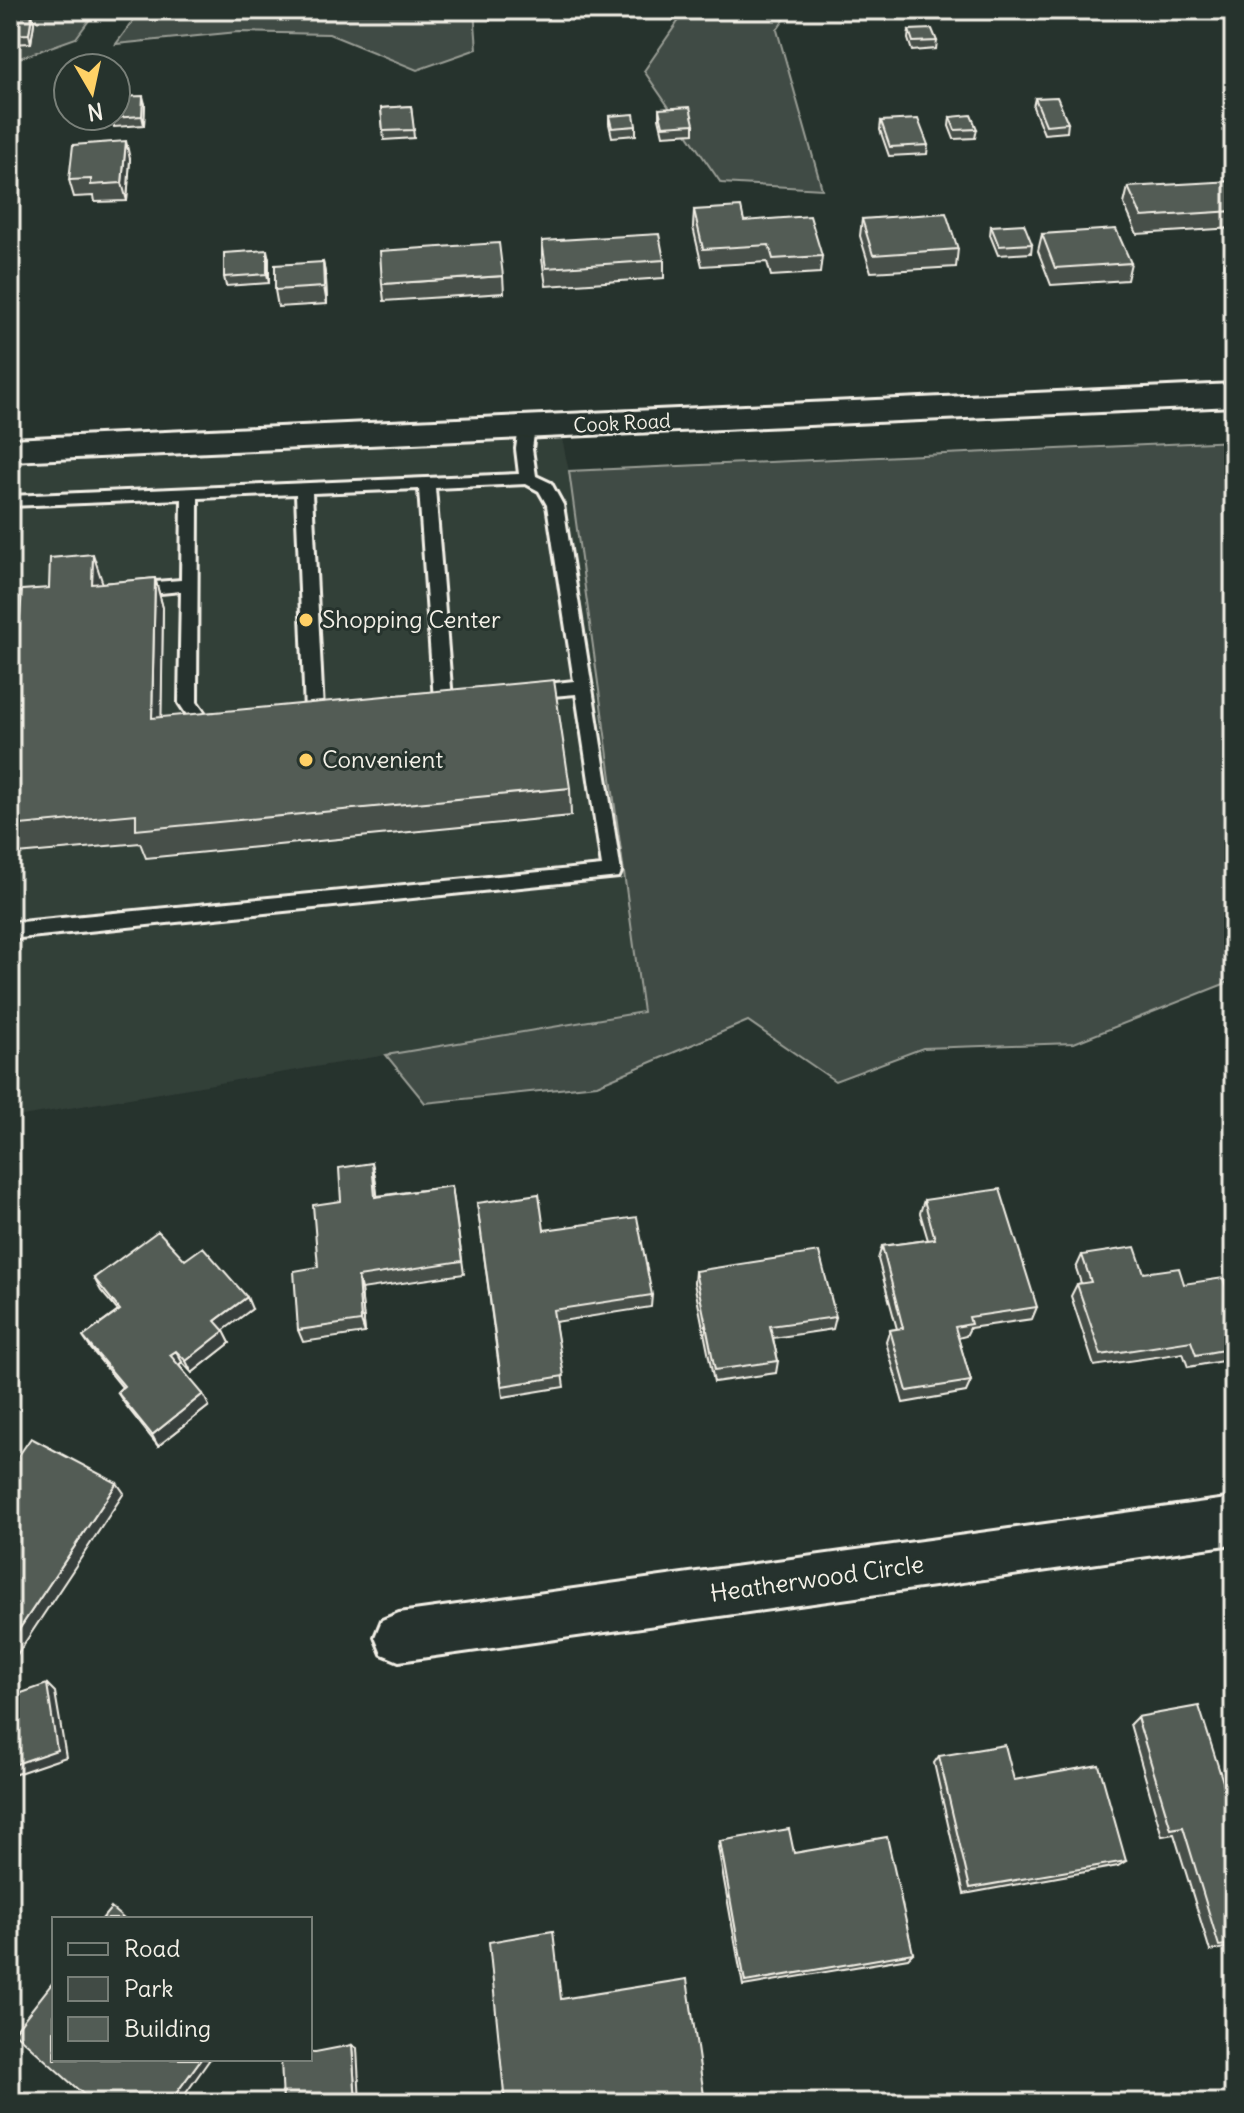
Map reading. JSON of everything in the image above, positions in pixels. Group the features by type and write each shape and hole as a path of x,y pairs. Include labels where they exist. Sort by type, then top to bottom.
{"street":[{"name":"Cook Road","path":"10,450 1234,395"},
{"name":"Heatherwood Circle","path":"399,1637 1234,1521"}],"lane":[{"path":"527,427 524,449 528,479"},
{"path":"10,501 528,479 545,487 555,505 612,872 10,931"},
{"path":"427,485 443,700"},
{"path":"304,490 314,711"},
{"path":"190,494 188,703 201,722 230,719"},
{"path":"117,591 189,585"},
{"path":"10,600 61,596"},
{"path":"505,695 582,687"}],"shaded area":[{"path":"561,434 573,490 643,1012 10,1118 10,460"}],"green space":[{"path":"10,10 96,11 76,38 17,59 10,58"},
{"path":"141,10 474,10 477,49 417,70 329,34 238,32 116,44"},
{"path":"686,10 791,10 777,30 822,189 721,183 644,71"},
{"path":"1234,441 1234,980 1074,1043 923,1048 835,1081 748,1021 597,1085 425,1103 386,1055 643,1012 569,471"}],"building":[{"path":"32,14 29,34 10,35 10,15"},
{"path":"932,29 937,41 913,42 909,30"},
{"path":"132,96 143,96 142,116 132,117"},
{"path":"1057,97 1068,123 1046,125 1035,98"},
{"path":"411,106 414,130 383,131 381,108"},
{"path":"690,107 694,124 663,126 659,109"},
{"path":"634,114 636,126 612,128 609,116"},
{"path":"971,115 977,129 955,130 950,117"},
{"path":"918,119 928,145 890,147 881,121"},
{"path":"126,141 122,183 91,185 91,179 69,180 73,145"},
{"path":"1233,181 1234,211 1142,217 1128,187"},
{"path":"741,207 744,221 810,216 822,256 773,259 769,245 703,249 694,210"},
{"path":"946,213 958,249 873,255 862,219"},
{"path":"1024,224 1032,244 999,246 991,226"},
{"path":"1116,229 1131,263 1055,268 1042,234"},
{"path":"659,234 664,260 546,268 542,241"},
{"path":"499,243 503,276 382,284 380,251"},
{"path":"267,250 267,274 224,277 224,253"},
{"path":"323,262 324,287 275,290 275,265"},
{"path":"93,554 92,584 155,578 152,718 554,680 570,788 136,830 136,814 10,826 10,751 22,590 49,588 50,558"},
{"path":"372,1163 375,1197 452,1186 462,1261 358,1277 361,1321 298,1330 294,1271 318,1267 313,1205 341,1201 339,1168"},
{"path":"1000,1189 1037,1307 969,1317 971,1324 955,1327 971,1381 907,1391 890,1330 903,1328 882,1246 935,1239 924,1200"},
{"path":"539,1194 544,1230 637,1217 652,1295 553,1310 564,1376 502,1386 477,1203"},
{"path":"158,1231 185,1260 203,1247 247,1297 215,1321 224,1331 186,1361 176,1351 170,1355 203,1394 152,1435 117,1392 124,1386 83,1337 120,1310 94,1278"},
{"path":"1135,1247 1144,1273 1179,1268 1184,1284 1223,1278 1234,1309 1234,1348 1196,1355 1191,1341 1101,1355 1077,1284 1091,1282 1082,1255"},
{"path":"819,1252 836,1317 770,1326 778,1361 715,1370 695,1271"},
{"path":"31,1438 117,1483 10,1643 10,1506 13,1501 10,1500 10,1468"},
{"path":"47,1684 57,1750 10,1766 10,1697"},
{"path":"1199,1706 1234,1810 1234,1944 1219,1946 1183,1827 1171,1829 1137,1717"},
{"path":"1005,1745 1014,1780 1099,1765 1126,1861 970,1888 939,1756"},
{"path":"789,1829 794,1853 887,1837 913,1953 745,1982 720,1841"},
{"path":"111,1908 122,1917 104,1917"},
{"path":"553,1931 561,1999 687,1979 705,2102 505,2103 489,1942"},
{"path":"52,1984 52,2061 200,2061 169,2103 93,2103 14,2032"},
{"path":"352,2045 356,2103 283,2103 281,2061 312,2061 312,2053"}],"place":[{"name":"Shopping Center","path":"306,620"},
{"name":"Convenient","path":"306,760"}]}
